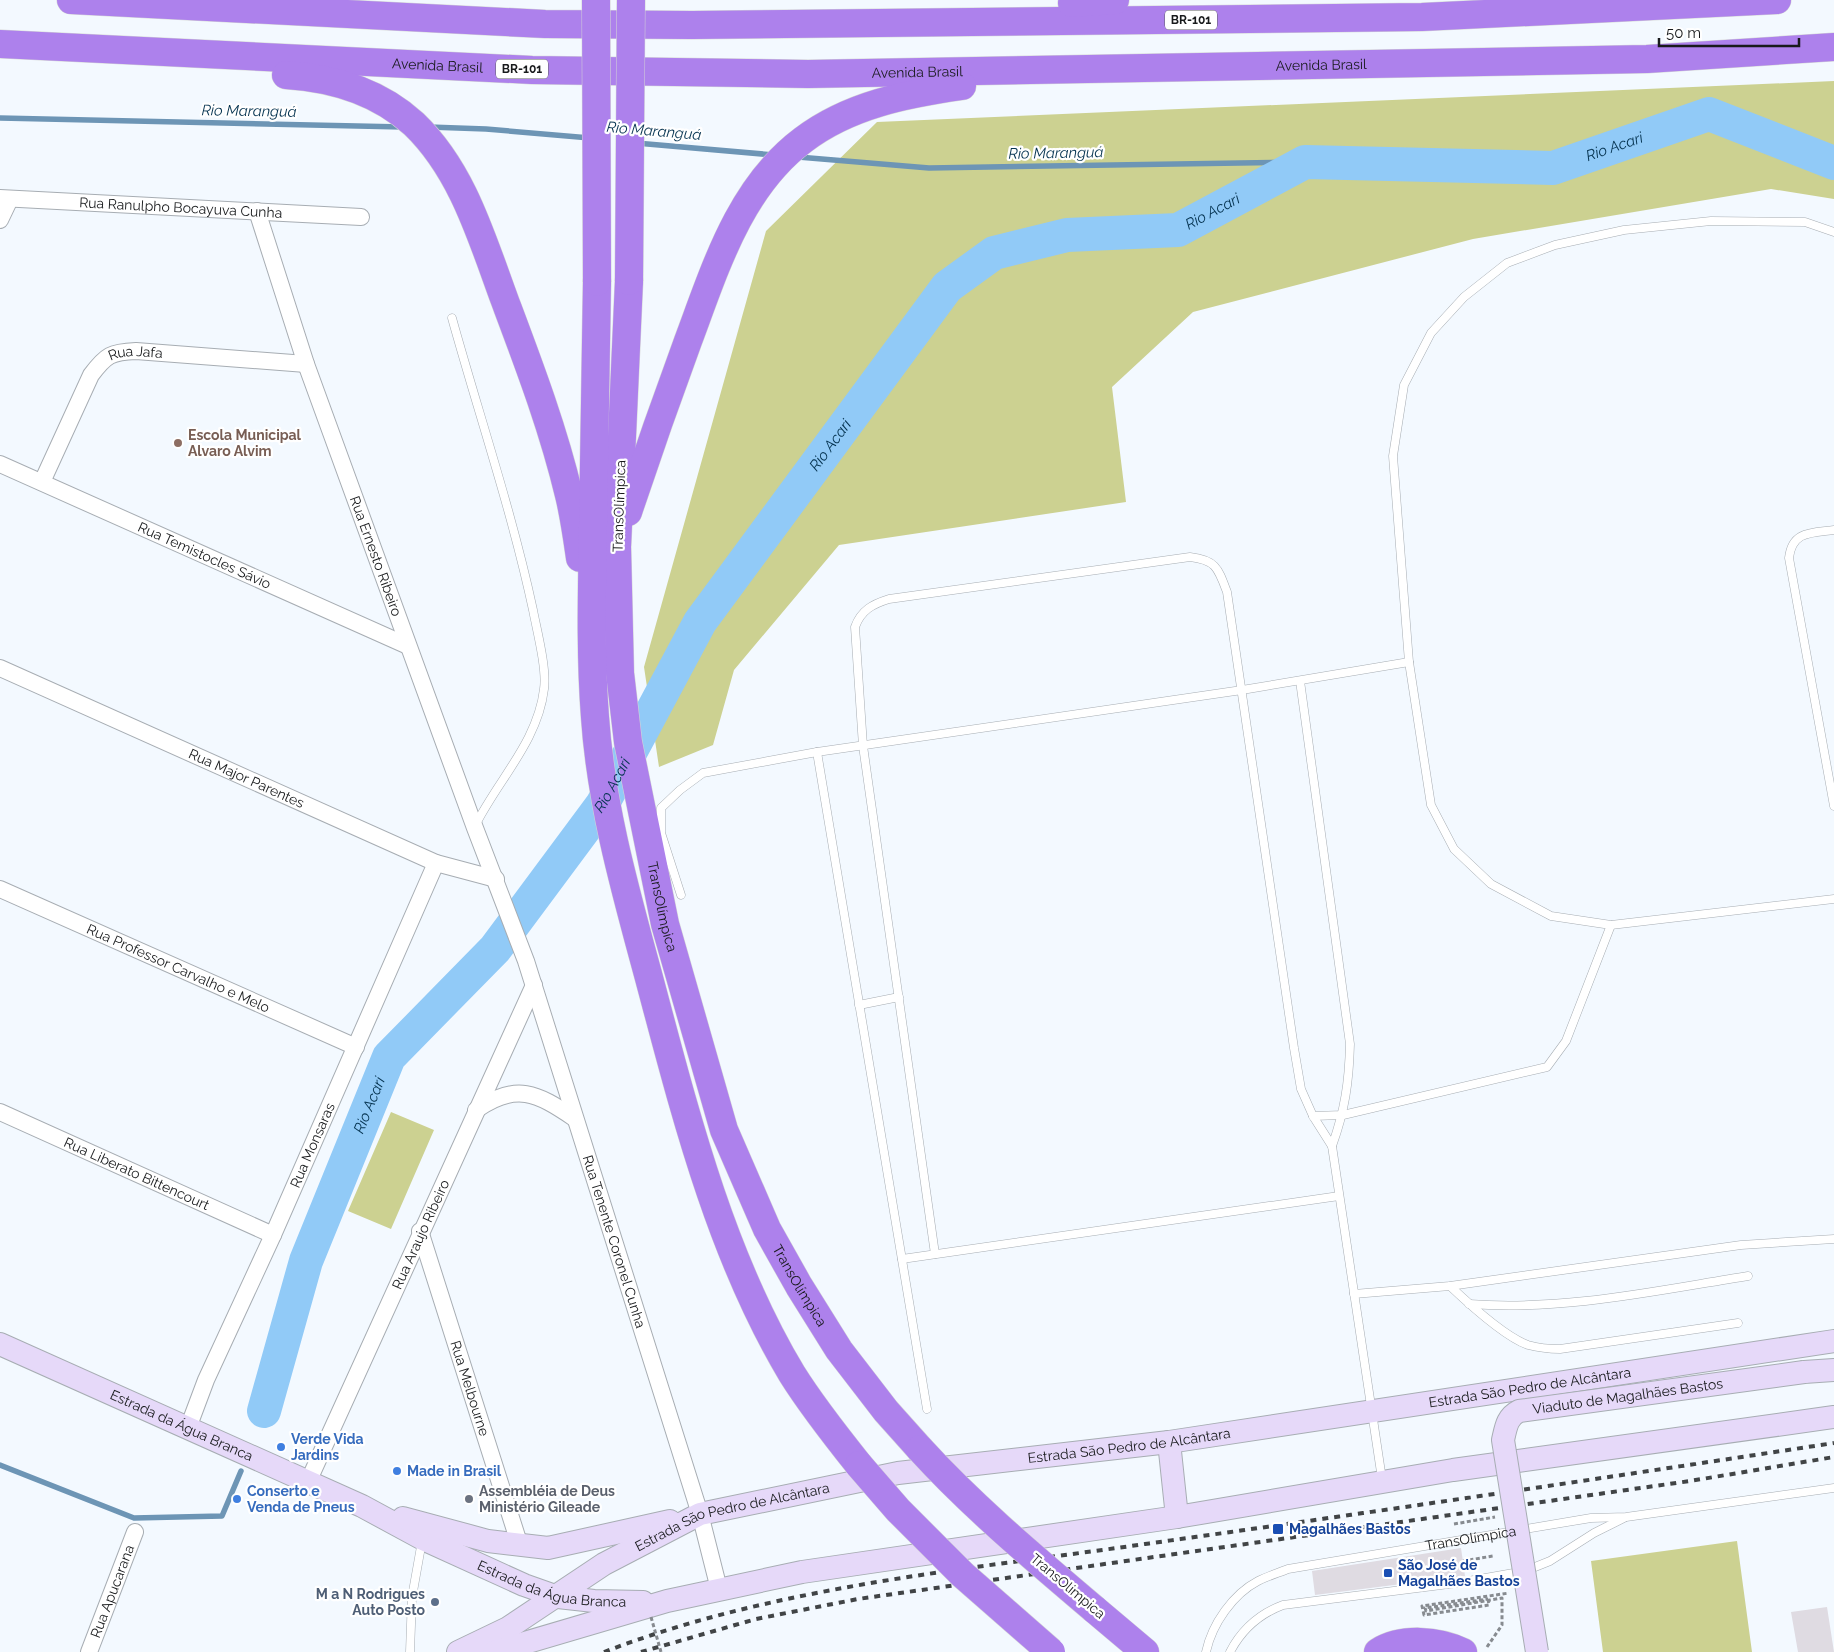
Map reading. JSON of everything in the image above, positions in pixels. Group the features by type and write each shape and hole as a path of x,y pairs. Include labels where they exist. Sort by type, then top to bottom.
{"highway":[{"name":"BR-101","path":"71,0 545,24 692,25 1422,17 1682,2 1776,0"},
{"name":"TransOlímpica","path":"596,0 597,282 591,661 601,770 620,870 673,1069 701,1161 730,1244 759,1312 792,1374 822,1419 858,1465 898,1510 963,1575 1050,1652"},
{"name":"TransOlímpica","path":"631,0 629,281 617,547 620,673 628,742 666,924 724,1130 767,1229 839,1350 886,1411 943,1474 1012,1538 1145,1652"},
{"path":"692,25 722,14 1108,2 1115,0"},
{"path":"0,46 118,65 307,76 331,80 364,92 392,107 414,124 438,151 462,188 546,412 570,496 584,584 591,661"},
{"name":"Avenida Brasil","path":"0,46 532,70 808,74 1647,59 1834,47"},
{"path":"617,547 646,456 728,237 747,203 766,176 802,140 824,125 888,99 919,91 1009,78 1044,69"},
{"path":"1378,1652 1400,1644 1434,1642 1475,1649"}],"street":[{"name":"Rua Ranulpho Bocayuva Cunha","path":"5,198 361,218"},
{"path":"0,220 5,198"},
{"name":"Rua Ernesto Ribeiro","path":"257,211 306,364 501,897"},
{"name":"Rua Jafa","path":"42,482 92,375 102,360 115,352 136,351 306,364"},
{"name":"Rua Temistocles Sávio","path":"0,464 408,646"},
{"name":"Rua Major Parentes","path":"0,668 436,863 496,879"},
{"name":"Rua Monsaras","path":"188,1428 206,1380 274,1235 436,863"},
{"name":"Rua Professor Carvalho e Melo","path":"0,889 356,1047"},
{"name":"Rua Tenente Coronel Cunha","path":"501,897 534,985 574,1118 700,1514 719,1589"},
{"name":"Rua Araujo Ribeiro","path":"308,1482 420,1231 534,985"},
{"path":"476,1110 503,1094 525,1093 548,1101 574,1118"},
{"name":"Rua Liberato Bittencourt","path":"0,1112 274,1235"},
{"name":"Rua Melbourne","path":"420,1231 520,1546"},
{"name":"Estrada São Pedro de Alcântara","path":"458,1652 508,1628 558,1597 604,1564 700,1514 898,1473 1169,1442 1834,1341"},
{"name":"Estrada da Água Branca","path":"0,1344 362,1506 469,1562 558,1597 594,1601 667,1601"},
{"name":"Viaduto de Magalhães Bastos","path":"1537,1652 1503,1440 1508,1420 1513,1414 1519,1411 1804,1372 1834,1370"},
{"path":"494,1652 667,1601 812,1570 1177,1517 1382,1481 1834,1417"},
{"path":"1169,1442 1177,1517"},
{"name":"Estrada da Água Branca","path":"362,1506 455,1533 520,1546 548,1548 700,1514"},
{"name":"Rua Apucarana","path":"89,1652 135,1532"}],"lane":[{"path":"1834,232 1805,222 1710,221 1624,230 1555,245 1507,263 1464,298 1430,333 1404,385 1393,456 1409,662 1431,805 1454,849 1491,884 1551,916 1611,925 1834,899"},
{"path":"452,318 526,581 538,639 544,688 532,734 486,806 475,828"},
{"path":"1834,530 1809,534 1796,539 1790,545 1789,558 1834,806"},
{"path":"935,1254 864,746 855,627 858,618 873,604 889,599 1190,557 1206,559 1219,569 1227,592 1301,1089 1313,1116 1332,1146 1382,1481"},
{"path":"681,894 661,833 661,808 680,790 703,773 817,752 1242,690 1409,662"},
{"path":"1300,681 1350,1044 1349,1082 1343,1115 1332,1146"},
{"path":"817,752 927,1410"},
{"path":"1313,1116 1343,1115 1547,1067 1566,1041 1611,925"},
{"path":"859,1005 899,997"},
{"path":"902,1259 1339,1196"},
{"path":"1354,1294 1450,1286 1741,1245 1834,1239"},
{"path":"1469,1304 1507,1307 1564,1305 1748,1276"},
{"path":"1450,1286 1469,1304 1514,1338 1527,1345 1542,1349 1560,1349 1738,1323"},
{"name":"TransOlímpica","path":"1206,1652 1218,1622 1235,1599 1257,1581 1288,1569 1591,1518 1626,1517 1834,1488"},
{"name":"TransOlímpica","path":"1230,1652 1236,1640 1250,1624 1265,1612 1283,1605 1457,1583 1525,1570 1550,1561 1594,1533 1626,1517"},
{"path":"410,1652 412,1597 423,1539"}],"path":[{"path":"1454,1524 1496,1516"},
{"path":"1463,1561 1493,1556"},
{"path":"1475,1649 1502,1625 1502,1598 1426,1611 1425,1608 1488,1599 1489,1605 1424,1615 1422,1606 1528,1591"},
{"path":"651,1617 661,1652"}],"green space":[{"path":"1834,81 1834,199 1771,189 1473,239 1193,312 1112,387 1126,502 839,545 734,670 713,745 659,767 644,667 766,231 877,122"},
{"path":"391,1112 434,1130 391,1229 348,1211"},
{"path":"1737,1541 1752,1652 1603,1652 1591,1561"}],"building":[{"name":"São José de Magalhães Bastos","path":"1461,1548 1465,1576 1315,1595 1312,1571"},
{"path":"1827,1607 1834,1652 1798,1652 1791,1612"}],"waterway":[{"name":"Rio Acari","path":"264,1411 306,1261 389,1057 495,949 602,805 700,622 947,287 994,253 1067,235 1178,230 1305,162 1553,168 1709,114 1834,163"},
{"name":"Rio Maranguá","path":"0,118 403,127"},
{"name":"Rio Maranguá","path":"429,127 486,129 590,138"},
{"name":"Rio Maranguá","path":"636,143 774,155"},
{"name":"Rio Maranguá","path":"798,157 929,168 1305,162"},
{"path":"0,1465 134,1518 222,1516 241,1471"}],"railway":[{"path":"604,1652 669,1629 736,1611 871,1583 1834,1443"},
{"path":"641,1652 756,1619 858,1599 1690,1481 1834,1457"}],"place":[{"name":"Escola Municipal Alvaro Alvim","path":"178,443"},
{"name":"Verde Vida Jardins","path":"281,1447"},
{"name":"Made in Brasil","path":"397,1471"},
{"name":"Conserto e Venda de Pneus","path":"237,1499"},
{"name":"Assembléia de Deus Ministério Gileade","path":"469,1499"},
{"name":"Magalhães Bastos","path":"1278,1529"},
{"name":"São José de Magalhães Bastos","path":"1388,1573"},
{"name":"M a N Rodrigues Auto Posto","path":"435,1602"}]}
